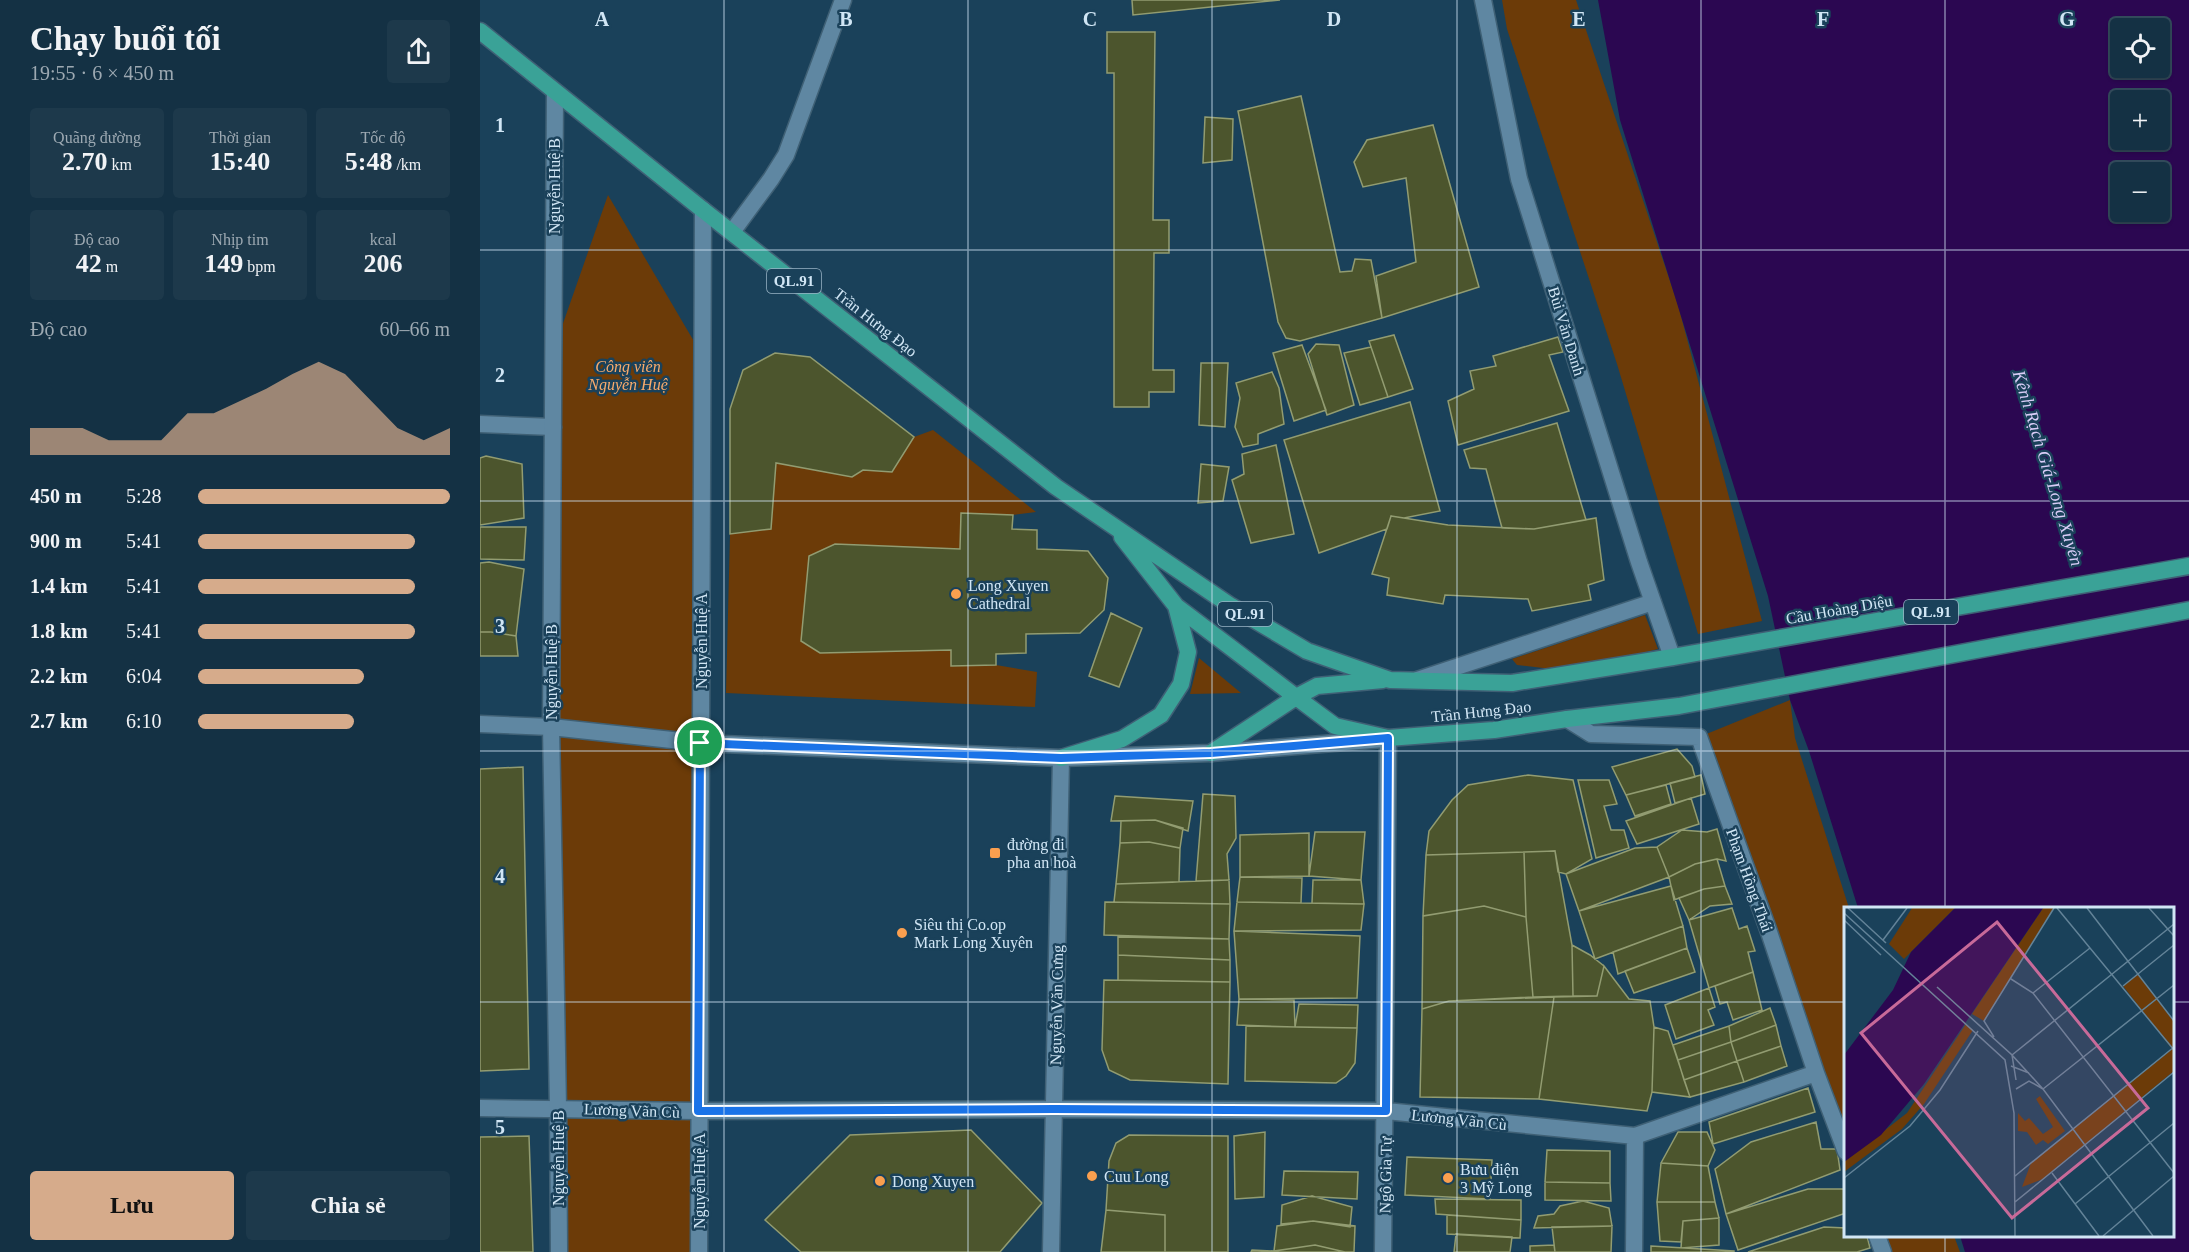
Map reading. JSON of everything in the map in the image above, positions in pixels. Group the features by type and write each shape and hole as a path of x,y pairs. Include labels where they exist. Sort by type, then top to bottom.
{"highway":[{"name":"Trần Hưng Đạo","path":"480,31 703,210 1056,487 1112,525"},
{"name":"QL.91","path":"1112,525 1176,606 1296,698"},
{"name":"QL.91","path":"1112,525 1232,606 1307,651 1390,680 1512,682 1672,657"},
{"name":"Cầu Hoàng Diệu","path":"1672,657 2189,566"},
{"path":"1061,758 1122,739 1161,715 1181,684 1188,652 1176,606"},
{"name":"Trần Hưng Đạo","path":"1296,698 1335,726 1388,738 1494,730 1679,706 2189,610"},
{"path":"1211,753 1317,686 1390,680"}],"street":[{"path":"732,232 786,156 843,0"},
{"name":"Bùi Văn Danh","path":"1483,0 1519,179 1672,657"},
{"name":"Nguyễn Huệ B","path":"555,92 551,727 559,1252"},
{"name":"Nguyễn Huệ A","path":"699,1252 703,210"},
{"path":"480,424 553,427"},
{"path":"1417,680 1653,602"},
{"name":"Phạm Hồng Thái","path":"1567,719 1591,734 1699,737 1844,1149"},
{"path":"480,724 551,727 700,743 1061,758 1211,753 1388,738"},
{"name":"Ngô Gia Tự","path":"1383,1252 1388,738"},
{"name":"Nguyễn Văn Cưng","path":"1051,1252 1061,758"},
{"name":"Lương Vãn Cù","path":"480,1108 698,1111 1054,1109 1386,1111 1635,1136 1816,1073"},
{"path":"1634,1252 1635,1136"},
{"path":"1877,1237 1883,1252"}],"green space":[{"path":"1502,0 1576,0 1678,305 1762,621 1698,634 1617,364 1507,29"},
{"name":"Công viên Nguyễn Huệ","path":"608,195 702,355 701,1252 563,1252 553,352"},
{"path":"933,430 1036,512 1013,515 961,513 960,549 835,544 809,556 801,640 951,650 952,666 996,665 1037,672 1035,707 726,693 730,534 771,529 776,463 852,477 863,470 892,472 914,437"},
{"path":"1645,615 1658,649 1626,657 1552,669 1517,665 1512,659"},
{"path":"1199,658 1241,693 1190,694"},
{"path":"1790,700 1795,738 1849,907 1844,907 1844,1149 1699,737"},
{"path":"1877,1237 1954,1237 1960,1252 1883,1252"}],"water":[{"name":"Kênh Rạch Giá-Long Xuyên","path":"1598,0 2189,0 2189,1252 1965,1252 1960,1237 2174,1237 2174,907 1858,907 1809,751 1790,700 1768,596 1620,120"}],"building":[{"path":"1132,0 1280,0 1133,15"},
{"path":"1107,32 1155,32 1153,220 1169,220 1169,253 1154,253 1153,370 1174,370 1174,392 1149,392 1149,407 1114,407 1114,73 1107,73"},
{"path":"1301,96 1340,272 1352,271 1355,259 1371,260 1382,318 1300,341 1286,338 1278,322 1238,111"},
{"path":"1205,117 1233,119 1232,160 1203,163"},
{"path":"1433,125 1479,287 1382,318 1376,276 1416,262 1406,178 1363,187 1354,162 1367,140"},
{"path":"1394,335 1413,389 1388,397 1369,341"},
{"path":"1558,337 1563,352 1549,355 1569,411 1458,445 1448,401 1474,389 1470,371 1496,366 1493,356"},
{"path":"1316,344 1339,345 1354,405 1327,415 1308,354"},
{"path":"1302,345 1326,410 1294,421 1273,353"},
{"path":"1371,347 1388,397 1360,405 1344,353"},
{"path":"775,353 810,357 914,437 892,472 863,470 852,477 776,463 771,529 730,534 730,409 743,370"},
{"path":"1201,363 1228,363 1225,427 1199,425"},
{"path":"1272,372 1279,388 1284,424 1258,434 1258,444 1243,447 1235,427 1240,398 1236,383"},
{"path":"1410,402 1440,511 1404,518 1391,516 1387,529 1319,553 1284,440"},
{"path":"1557,423 1586,520 1534,529 1502,528 1486,469 1470,468 1464,450"},
{"path":"1276,445 1294,534 1251,543 1232,480 1244,474 1242,454"},
{"path":"486,456 522,464 524,518 480,525 480,458"},
{"path":"1201,464 1229,467 1223,501 1198,503"},
{"name":"Long Xuyen Cathedral","path":"961,513 1013,515 1012,529 1037,530 1037,549 1088,551 1108,578 1104,610 1080,633 1026,634 1026,653 996,654 996,665 951,666 951,650 820,653 801,641 809,556 835,544 960,549"},
{"path":"1391,516 1448,525 1534,529 1596,518 1604,580 1588,585 1591,600 1532,611 1528,599 1445,595 1443,604 1387,595 1389,578 1372,574"},
{"path":"480,527 526,527 524,560 480,559"},
{"path":"489,562 524,569 516,636 480,632 480,563"},
{"path":"1111,613 1142,628 1119,687 1089,676"},
{"path":"480,632 516,636 518,656 480,656"},
{"path":"1677,749 1692,766 1695,777 1626,795 1612,767"},
{"path":"523,767 529,1069 480,1071 480,769"},
{"path":"1528,775 1573,780 1592,859 1566,874 1558,872 1555,851 1426,855 1429,831 1452,800 1468,785"},
{"path":"1701,775 1705,794 1675,803 1670,783"},
{"path":"1578,780 1609,780 1617,804 1604,806 1611,830 1624,830 1629,848 1596,858"},
{"path":"1666,785 1671,804 1635,816 1626,795"},
{"path":"1203,794 1235,796 1236,838 1227,854 1229,880 1196,881"},
{"path":"1115,796 1193,801 1188,831 1155,820 1111,821"},
{"path":"1691,798 1699,824 1637,844 1626,821"},
{"path":"1155,820 1183,828 1180,848 1149,842 1120,843 1121,821"},
{"path":"1717,829 1726,861 1717,859 1695,864 1669,877 1657,847 1682,830 1707,832"},
{"path":"1315,832 1365,832 1361,880 1309,876"},
{"path":"1309,833 1309,876 1240,877 1240,835"},
{"path":"1149,842 1180,848 1179,882 1116,884 1120,843"},
{"path":"1657,847 1669,877 1579,911 1566,874 1635,848"},
{"path":"1555,851 1572,945 1573,996 1533,997 1526,917 1524,852"},
{"path":"1524,852 1526,917 1484,906 1423,916 1426,855"},
{"path":"1717,859 1725,886 1704,889 1674,900 1669,877 1695,864"},
{"path":"1240,877 1302,878 1301,903 1237,902"},
{"path":"1229,880 1230,904 1114,902 1116,884"},
{"path":"1313,880 1361,880 1364,904 1312,903"},
{"path":"1671,886 1683,926 1595,959 1579,911"},
{"path":"1725,886 1732,904 1710,906 1689,920 1679,898 1704,889"},
{"path":"1105,902 1230,904 1229,939 1104,935"},
{"path":"1237,902 1364,904 1361,930 1234,931"},
{"path":"1484,906 1526,917 1533,997 1449,1001 1422,1009 1423,916"},
{"path":"1732,908 1739,929 1747,926 1755,951 1748,952 1753,972 1709,988 1689,920"},
{"path":"1683,926 1687,948 1618,974 1613,952"},
{"path":"1234,931 1360,936 1357,998 1239,999"},
{"path":"1118,937 1229,939 1230,960 1118,955"},
{"path":"1572,945 1604,966 1597,996 1573,996"},
{"path":"1687,948 1695,972 1634,993 1625,971"},
{"path":"1118,955 1230,960 1230,982 1118,980"},
{"path":"1604,966 1629,999 1650,1001 1654,1027 1652,1092 1647,1111 1539,1099 1554,997 1597,996"},
{"path":"1753,972 1762,1010 1733,1020 1727,1002 1720,1004 1715,986"},
{"path":"1104,980 1230,982 1228,1084 1130,1080 1109,1070 1102,1050"},
{"path":"1709,988 1715,1007 1708,1010 1714,1025 1676,1039 1665,1005"},
{"path":"1554,997 1539,1099 1420,1097 1422,1009 1449,1001"},
{"path":"1239,999 1294,1000 1295,1027 1237,1025"},
{"path":"1299,1004 1358,1005 1357,1028 1295,1027"},
{"path":"1770,1008 1776,1025 1731,1042 1729,1026"},
{"path":"1776,1025 1781,1046 1737,1061 1731,1042"},
{"path":"1246,1026 1357,1028 1355,1063 1346,1076 1336,1083 1245,1081"},
{"path":"1729,1026 1731,1042 1678,1060 1673,1045"},
{"path":"1654,1027 1668,1031 1690,1097 1652,1092"},
{"path":"1731,1042 1737,1061 1684,1080 1678,1060"},
{"path":"1781,1046 1787,1066 1744,1082 1737,1061"},
{"path":"1737,1061 1744,1082 1690,1097 1684,1080"},
{"path":"1808,1088 1815,1112 1713,1144 1709,1122"},
{"path":"1816,1122 1821,1149 1837,1149 1840,1170 1726,1214 1715,1169 1751,1142"},
{"path":"971,1130 1042,1203 1000,1252 801,1252 765,1220 850,1135"},
{"path":"1265,1132 1264,1197 1235,1199 1234,1136"},
{"path":"1678,1132 1707,1132 1715,1150 1708,1166 1661,1163"},
{"path":"1129,1135 1228,1136 1228,1252 1165,1252 1165,1215 1106,1210 1109,1161 1116,1143"},
{"path":"529,1136 533,1252 480,1252 480,1137"},
{"path":"1547,1150 1610,1151 1610,1183 1545,1182"},
{"name":"Bưu điện 3 Mỹ Long","path":"1407,1157 1492,1160 1490,1199 1405,1195"},
{"path":"1661,1163 1708,1166 1715,1202 1657,1202"},
{"path":"1284,1171 1358,1172 1357,1199 1282,1195"},
{"path":"1545,1182 1610,1183 1611,1201 1545,1200"},
{"path":"1808,1189 1844,1189 1844,1214 1738,1250 1726,1214"},
{"path":"1312,1196 1352,1207 1350,1227 1313,1221 1281,1224 1282,1205"},
{"path":"1435,1199 1521,1200 1521,1220 1436,1214"},
{"path":"1583,1201 1609,1208 1612,1226 1534,1228 1538,1216 1554,1214 1560,1206"},
{"path":"1657,1202 1715,1202 1719,1218 1683,1221 1681,1242 1660,1241"},
{"path":"1106,1210 1165,1215 1165,1252 1101,1252"},
{"path":"1447,1215 1521,1220 1520,1238 1447,1234"},
{"path":"1719,1218 1719,1245 1681,1248 1683,1221"},
{"path":"1313,1221 1355,1226 1354,1252 1315,1245 1274,1251 1277,1226"},
{"path":"1612,1226 1611,1252 1555,1252 1552,1227"},
{"path":"1824,1227 1844,1228 1844,1237 1867,1237 1870,1248 1857,1252 1748,1252"},
{"path":"1456,1234 1512,1237 1510,1252 1454,1252"},
{"path":"1315,1245 1345,1252 1251,1252 1252,1250 1274,1251"},
{"path":"1554,1245 1555,1252 1530,1252 1530,1246"},
{"path":"1651,1246 1734,1251 1734,1252 1651,1252"}],"place":[{"name":"Long Xuyen Cathedral","path":"956,594"},
{"name":"đường đi pha an hoà","path":"995,853"},
{"name":"Siêu thị Co.op Mark Long Xuyên","path":"902,933"},
{"name":"Cuu Long","path":"1092,1176"},
{"name":"Bưu điện 3 Mỹ Long","path":"1448,1178"},
{"name":"Dong Xuyen","path":"880,1181"}],"route":[{"path":"1388,738 1386,1111 1054,1109 698,1111 700,743 1061,758 1211,753 1388,738"}]}
